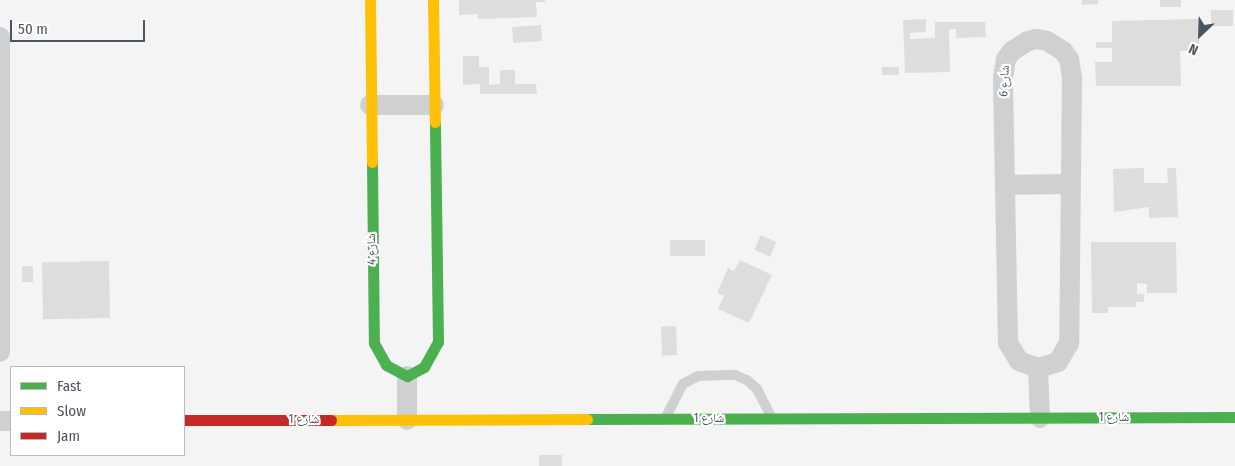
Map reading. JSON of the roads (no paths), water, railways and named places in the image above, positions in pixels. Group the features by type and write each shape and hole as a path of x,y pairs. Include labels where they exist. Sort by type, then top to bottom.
{"street":[{"name":"شارع 4","path":"370,0 374,343 386,365 407,376"},
{"path":"407,420 407,376 424,367 438,342 433,0"},
{"path":"0,37 0,352"},
{"name":"شارع 6","path":"1028,41 1047,41 1063,51 1071,68 1070,184 1069,343 1058,362 1038,368 1019,361 1008,343 1003,68 1012,51 1028,41"},
{"path":"370,105 434,105"},
{"path":"1006,185 1070,184"},
{"path":"1038,368 1040,418"},
{"name":"شارع 1","path":"185,420 1235,417"}],"lane":[{"path":"665,419 687,380 698,376 726,375 741,377 753,384 772,419"}]}
